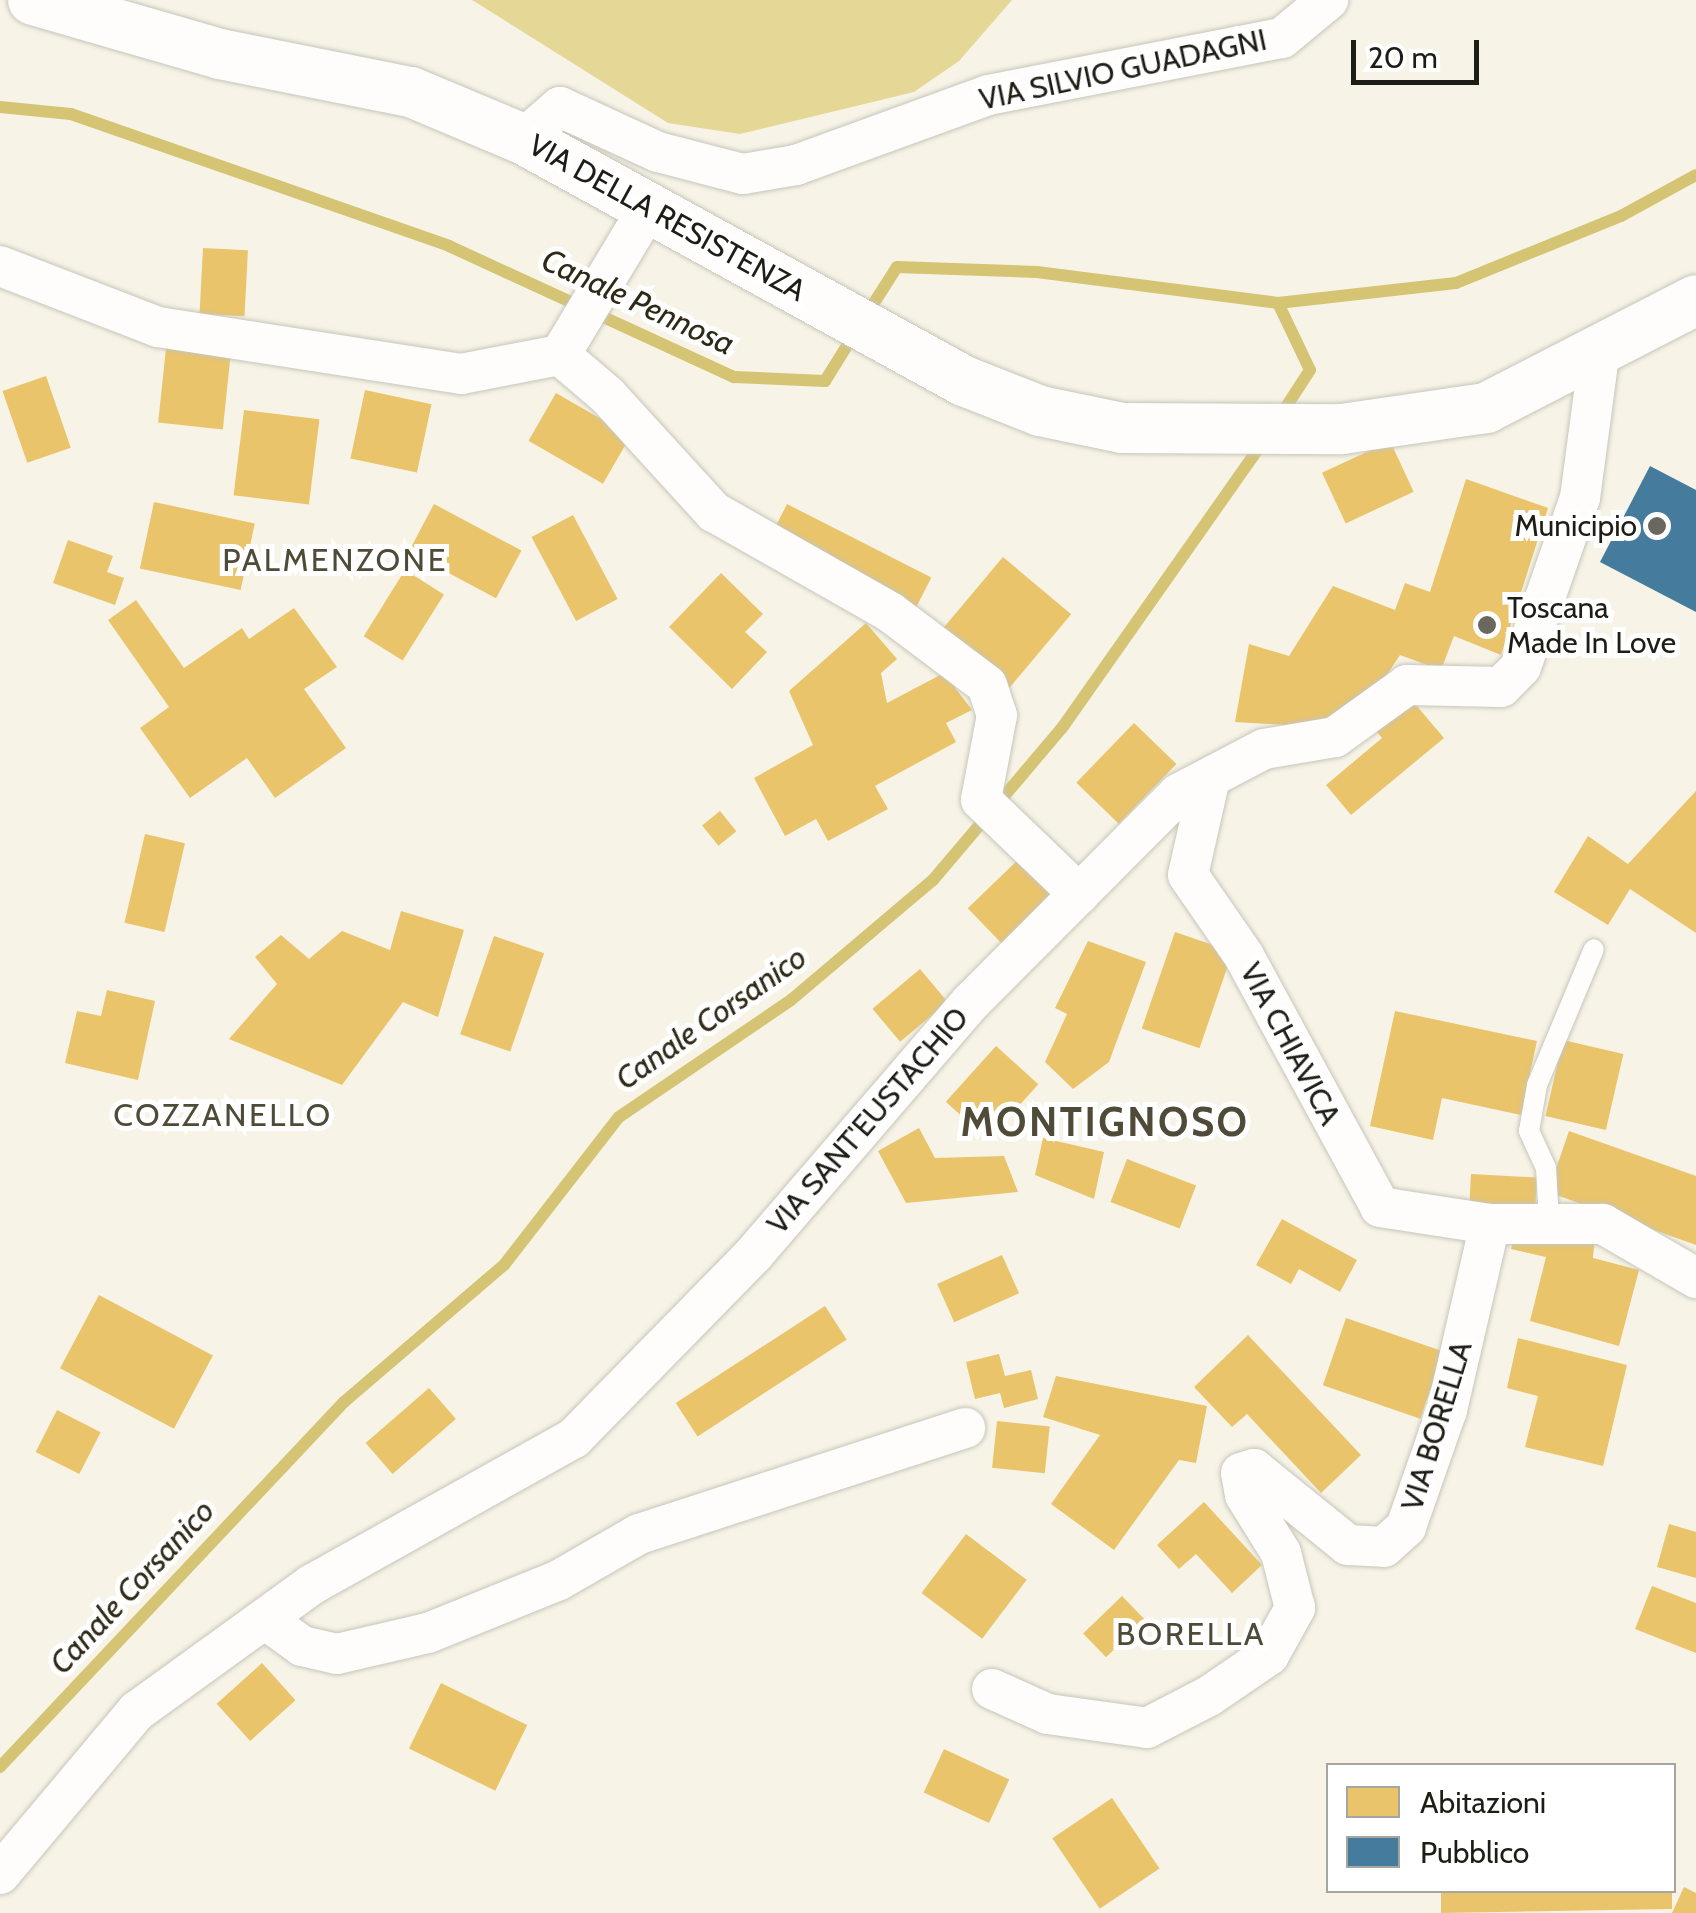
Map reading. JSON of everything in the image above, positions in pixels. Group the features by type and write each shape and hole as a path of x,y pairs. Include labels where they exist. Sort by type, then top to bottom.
{"street":[{"name":"VIA DELLA RESISTENZA","path":"33,0 220,54 410,92 523,139 891,342 1040,411 1122,428 1272,430 1486,408 1696,300"},
{"name":"VIA SILVIO GUADAGNI","path":"523,139 560,106 658,152 743,174 796,165 988,95 1282,38 1328,0"},
{"path":"0,266 158,327 461,374 560,354 648,210"},
{"name":"VIA SANT'EUSTACHIO","path":"0,1874 137,1711 311,1585 574,1438 754,1254 971,1002 1178,794 1264,749 1335,736 1407,684 1502,687 1521,668 1580,498 1600,348"},
{"path":"560,354 607,395 714,512 890,612 987,684 997,714 981,800 1079,894"},
{"name":"VIA CHIAVICA","path":"1210,778 1188,875 1244,956 1380,1207 1490,1224"},
{"path":"1490,1224 1602,1224 1696,1278"},
{"name":"VIA BORELLA","path":"992,1688 1048,1714 1147,1728 1209,1696 1269,1655 1295,1608 1280,1554 1245,1495 1242,1472 1254,1469 1348,1545 1384,1546 1406,1527 1447,1410 1490,1224"},
{"path":"265,1619 302,1646 337,1654 428,1633 559,1580 639,1534 965,1428"}],"lane":[{"path":"1548,1221 1546,1168 1529,1131 1534,1100 1559,1022 1594,948"}],"shaded area":[{"path":"472,0 1012,0 959,61 914,92 740,134 668,123"}],"building: Abitazioni":[{"path":"203,248 248,250 244,316 200,314"},
{"path":"166,348 231,355 223,429 158,423"},
{"path":"46,376 71,448 27,463 3,391"},
{"path":"365,390 432,404 417,473 350,458"},
{"path":"556,393 630,436 603,484 528,441"},
{"path":"244,410 319,419 309,505 234,495"},
{"path":"1390,441 1414,492 1346,523 1322,473"},
{"path":"1466,479 1548,508 1501,655 1454,636 1441,670 1400,655 1377,690 1334,728 1235,722 1249,644 1289,656 1333,586 1395,610 1405,583 1430,592"},
{"path":"154,502 255,523 241,590 140,569"},
{"path":"434,504 521,550 496,598 409,552"},
{"path":"787,504 931,578 911,617 767,543"},
{"path":"573,515 618,599 576,621 532,537"},
{"path":"68,540 113,556 107,572 124,578 115,605 53,583"},
{"path":"1003,557 1071,614 1008,690 939,633"},
{"path":"405,570 444,594 403,661 364,636"},
{"path":"721,573 763,614 745,632 767,652 732,689 669,627"},
{"path":"136,600 184,668 242,628 249,639 294,608 337,667 304,689 346,748 275,798 247,758 190,798 140,728 169,707 108,620"},
{"path":"866,623 897,659 881,673 887,703 944,673 972,710 946,723 956,742 875,786 888,809 828,841 816,819 785,836 754,778 813,745 789,691"},
{"path":"1405,692 1444,738 1351,815 1326,785 1382,738 1368,722"},
{"path":"1134,723 1176,764 1119,824 1076,783"},
{"path":"1696,791 1696,933 1630,889 1608,925 1554,892 1588,836 1628,864"},
{"path":"720,811 736,831 718,846 702,825"},
{"path":"145,834 185,843 164,932 125,923"},
{"path":"1026,852 1066,894 1008,950 968,908"},
{"path":"401,911 464,930 438,1017 403,1002 342,1085 229,1039 277,984 255,957 281,935 309,959 342,931 390,950"},
{"path":"1175,932 1233,952 1199,1048 1142,1028"},
{"path":"494,936 544,953 510,1052 460,1034"},
{"path":"1088,941 1146,962 1109,1062 1073,1089 1045,1062 1067,1014 1055,1008"},
{"path":"920,969 948,1002 900,1042 873,1009"},
{"path":"107,990 155,1001 138,1080 65,1063 77,1011 101,1016"},
{"path":"1395,1011 1537,1041 1521,1115 1442,1098 1433,1140 1370,1126"},
{"path":"1563,1040 1623,1054 1606,1130 1545,1116"},
{"path":"996,1046 1038,1084 988,1140 946,1102"},
{"path":"919,1128 935,1158 1004,1156 1018,1192 906,1203 878,1151"},
{"path":"1569,1131 1696,1176 1696,1245 1548,1192"},
{"path":"1043,1138 1104,1152 1094,1199 1035,1175"},
{"path":"1127,1159 1196,1186 1180,1228 1111,1202"},
{"path":"1471,1174 1537,1177 1535,1216 1469,1213"},
{"path":"1282,1219 1357,1260 1340,1292 1299,1269 1291,1284 1256,1265"},
{"path":"1519,1223 1595,1234 1593,1258 1639,1270 1619,1346 1530,1321 1546,1257 1511,1249"},
{"path":"1002,1255 1019,1293 954,1322 937,1284"},
{"path":"99,1295 213,1356 174,1429 60,1368"},
{"path":"825,1306 847,1340 698,1436 676,1403"},
{"path":"1346,1318 1443,1352 1420,1419 1323,1385"},
{"path":"1248,1335 1361,1455 1321,1493 1247,1414 1232,1427 1194,1387"},
{"path":"1518,1338 1627,1365 1603,1466 1525,1447 1538,1396 1507,1388"},
{"path":"999,1354 1005,1376 1031,1370 1038,1399 1004,1408 1000,1393 975,1399 966,1362"},
{"path":"1056,1376 1207,1406 1196,1463 1179,1460 1114,1550 1051,1504 1100,1435 1043,1417"},
{"path":"429,1388 456,1419 393,1474 366,1443"},
{"path":"57,1410 101,1432 79,1474 36,1452"},
{"path":"997,1421 1050,1427 1045,1473 992,1468"},
{"path":"1204,1502 1262,1565 1232,1593 1196,1554 1179,1569 1157,1545"},
{"path":"1669,1524 1696,1532 1696,1578 1657,1567"},
{"path":"966,1534 1027,1580 982,1639 921,1593"},
{"path":"1652,1586 1696,1603 1696,1653 1635,1629"},
{"path":"1122,1596 1145,1620 1106,1657 1083,1634"},
{"path":"262,1663 295,1700 250,1741 217,1704"},
{"path":"441,1683 527,1725 495,1791 409,1749"},
{"path":"944,1749 1009,1779 989,1823 924,1793"},
{"path":"1112,1798 1160,1868 1100,1909 1052,1838"},
{"path":"1684,1887 1696,1893 1696,1913 1672,1913"},
{"path":"1441,1893 1672,1893 1672,1909 1441,1913"}],"building: Pubblico":[{"name":"Municipio","path":"1650,466 1696,490 1696,612 1600,562"}],"waterway":[{"name":"Canale Pennosa","path":"0,107 71,114 449,246 734,377 825,381 855,333"},
{"name":"Canale Pennosa","path":"865,317 897,267 1037,272 1278,303 1456,283 1621,216 1696,175"},
{"name":"Canale Corsanico","path":"1278,303 1310,370 1279,418"},
{"name":"Canale Corsanico","path":"0,1767 344,1402 504,1265 619,1117 791,1000 933,880 1062,728 1262,443"}],"place":[{"name":"Municipio","path":"1657,526"},
{"name":"Toscana Made In Love","path":"1487,625"}],"district":[{"name":"PALMENZONE","path":"335,560"},
{"name":"COZZANELLO","path":"223,1115"},
{"name":"MONTIGNOSO","path":"1105,1122"},
{"name":"BORELLA","path":"1191,1634"}]}
